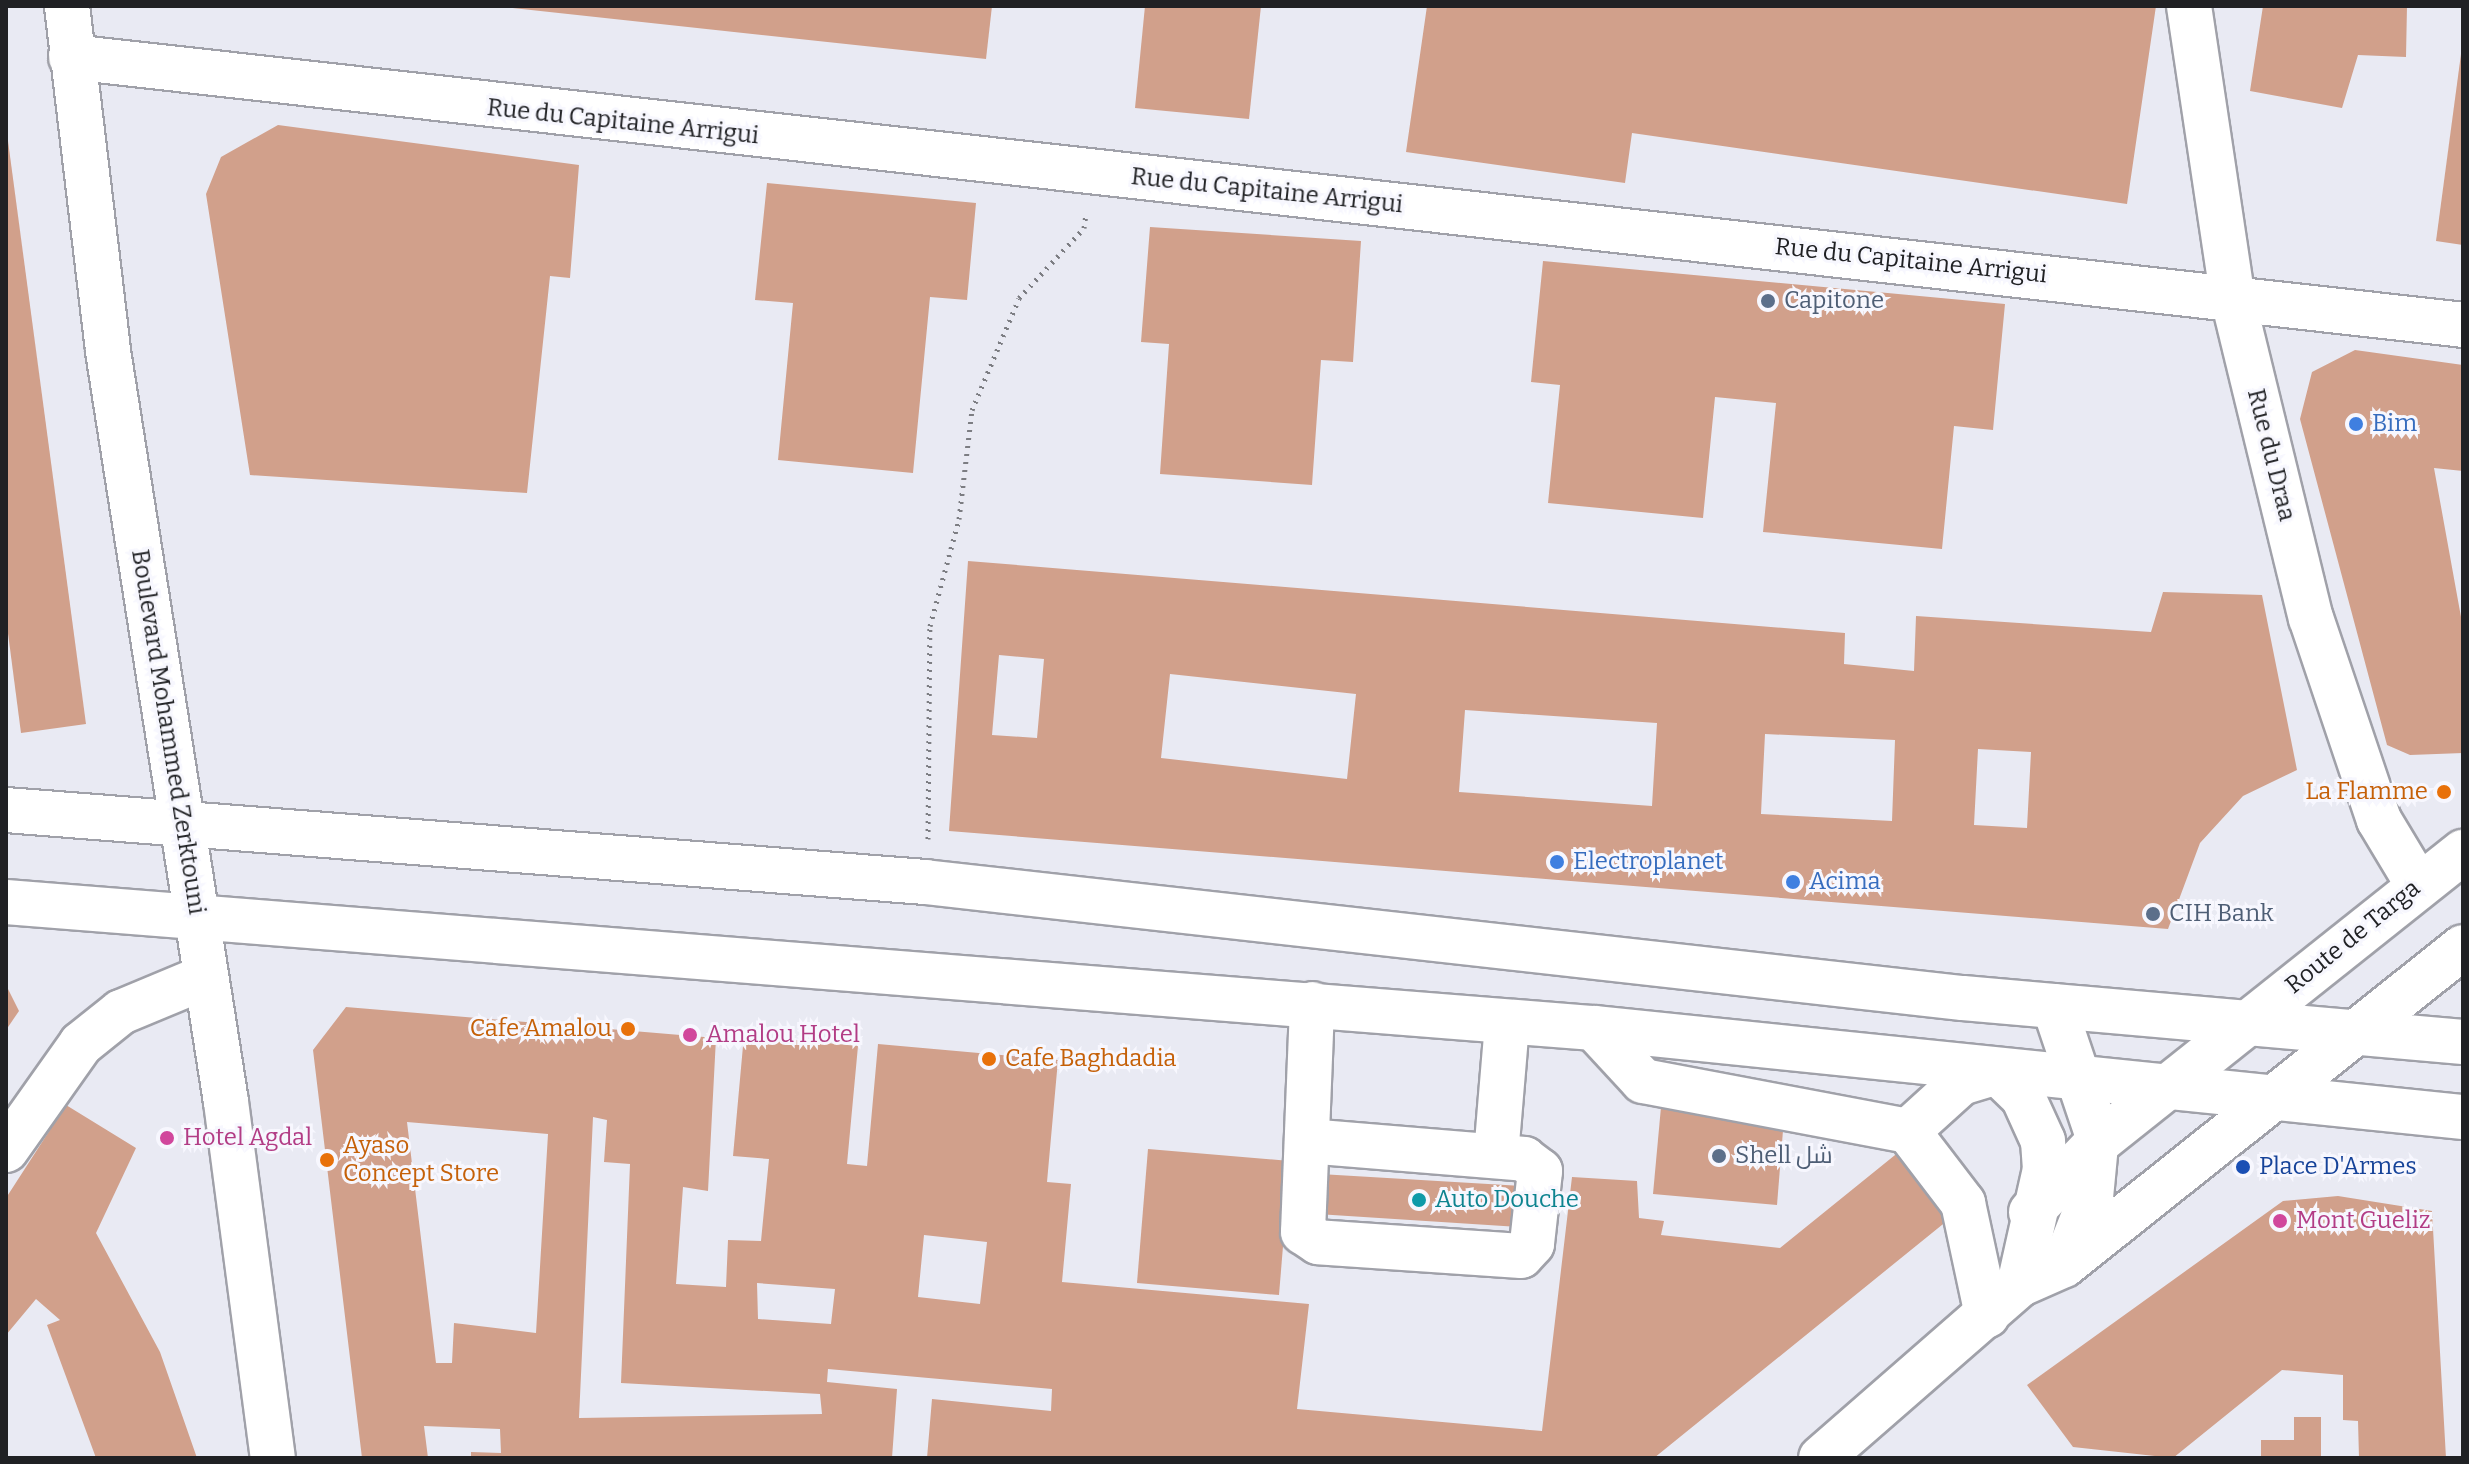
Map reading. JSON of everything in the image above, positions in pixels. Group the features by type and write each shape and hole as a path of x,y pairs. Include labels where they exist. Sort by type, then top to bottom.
{"main road":[{"name":"Boulevard Mohammed Zerktouni","path":"67,6 108,351 185,827 273,1458"},
{"name":"Rue du Draa","path":"2189,6 2232,295 2311,618 2379,820 2418,885"},
{"name":"Rue du Capitaine Arrigui","path":"71,57 1092,174 2232,295 2463,325"},
{"path":"6,810 185,827 925,882 2054,1006 2463,1042"},
{"name":"Route de Targa","path":"2031,1212 2097,1143 2463,852"},
{"path":"6,902 196,914 1312,1004 1507,1025 1594,1028 1997,1072 2275,1096 2463,1117"},
{"path":"1821,1458 2019,1285 2064,1265 2463,947"},
{"path":"6,1150 81,1044 143,1000 205,977"},
{"path":"1307,1141 1524,1159 1540,1171 1532,1244 1521,1256 1318,1242 1303,1232 1312,1004"},
{"path":"2054,1006 2083,1079 2097,1143 2091,1197 2064,1265"},
{"path":"1496,1155 1507,1025"},
{"path":"1594,1028 1628,1072 1670,1090 1908,1131 1963,1203 1987,1315"},
{"path":"1908,1131 1961,1083 1997,1072"},
{"path":"1997,1072 2023,1097 2043,1141 2045,1169 2031,1212 2019,1285"}],"path":[{"path":"925,882 930,626 959,519 972,410 1019,298 1084,228 1092,174"}],"building":[{"path":"493,6 992,6 986,59"},
{"path":"1145,6 1261,6 1249,119 1135,108"},
{"path":"1427,6 2156,6 2127,204 1632,133 1625,183 1406,152"},
{"path":"2263,6 2407,6 2406,57 2358,55 2342,108 2250,91"},
{"path":"2463,54 2463,245 2436,241"},
{"path":"278,125 579,165 570,278 550,276 527,493 250,475 206,194 221,157"},
{"path":"8,141 86,724 21,733 6,618"},
{"path":"767,183 976,203 967,300 930,297 913,473 778,460 793,303 755,300"},
{"path":"1150,227 1361,241 1353,362 1321,360 1312,485 1160,474 1169,344 1141,342"},
{"path":"1543,261 2005,304 1993,430 1954,426 1942,549 1763,532 1776,403 1715,397 1703,518 1548,503 1560,385 1531,382"},
{"path":"2355,350 2463,365 2463,471 2434,468 2463,628 2463,753 2410,755 2387,745 2300,419 2312,372"},
{"path":"968,561 1845,633 1844,664 1914,671 1916,616 2151,632 2163,592 2262,595 2297,770 2243,796 2200,843 2168,929 949,831","holes":["999,655 1044,659 1037,738 992,735","1170,674 1356,694 1347,779 1161,758","1465,710 1657,723 1652,806 1459,792","1765,734 1895,740 1892,821 1761,814","1978,749 2031,752 2027,828 1974,825"]},
{"path":"6,985 19,1011 6,1030"},
{"path":"346,1007 716,1038 708,1191 683,1187 676,1284 726,1287 728,1240 761,1241 769,1159 733,1156 744,1035 858,1046 847,1164 867,1166 878,1044 1058,1060 1047,1182 1071,1184 1062,1282 1309,1304 1297,1409 1542,1431 1572,1177 1637,1181 1639,1218 1664,1221 1661,1235 1780,1248 1900,1151 1953,1216 1654,1458 927,1458 932,1399 1051,1411 1052,1389 828,1369 827,1382 897,1389 892,1458 471,1458 471,1452 501,1453 500,1429 424,1426 428,1458 362,1458 313,1050","holes":["593,1117 607,1120 604,1162 630,1164 621,1383 820,1394 822,1414 579,1418","407,1122 548,1134 536,1333 454,1323 452,1363 436,1363","924,1235 987,1242 980,1304 918,1297","757,1283 835,1289 831,1324 758,1319"]},
{"path":"66,1105 136,1148 96,1233 160,1352 197,1458 96,1458 47,1325 60,1320 36,1299 6,1335 6,1198"},
{"name":"Shell شل","path":"1661,1107 1784,1118 1777,1205 1653,1194"},
{"path":"1148,1149 1290,1161 1279,1295 1137,1283"},
{"name":"Auto Douche","path":"1320,1174 1522,1186 1519,1227 1317,1214"},
{"path":"2338,1196 2432,1211 2446,1458 2359,1458 2358,1421 2343,1420 2343,1375 2282,1370 2173,1458 2073,1447 2027,1385 2283,1201"},
{"path":"2294,1417 2321,1417 2321,1458 2261,1458 2261,1440 2294,1440"}],"place":[{"name":"Capitone","path":"1768,301"},
{"name":"Bim","path":"2356,424"},
{"name":"La Flamme","path":"2444,792"},
{"name":"Electroplanet","path":"1557,862"},
{"name":"Acima","path":"1793,882"},
{"name":"CIH Bank","path":"2153,914"},
{"name":"Cafe Amalou","path":"628,1029"},
{"name":"Amalou Hotel","path":"690,1035"},
{"name":"Cafe Baghdadia","path":"989,1059"},
{"name":"Hotel Agdal","path":"167,1138"},
{"name":"Shell شل","path":"1719,1156"},
{"name":"Ayaso Concept Store","path":"327,1160"},
{"name":"Place D'Armes","path":"2243,1167"},
{"name":"Auto Douche","path":"1419,1200"},
{"name":"Mont Gueliz","path":"2280,1221"}]}
